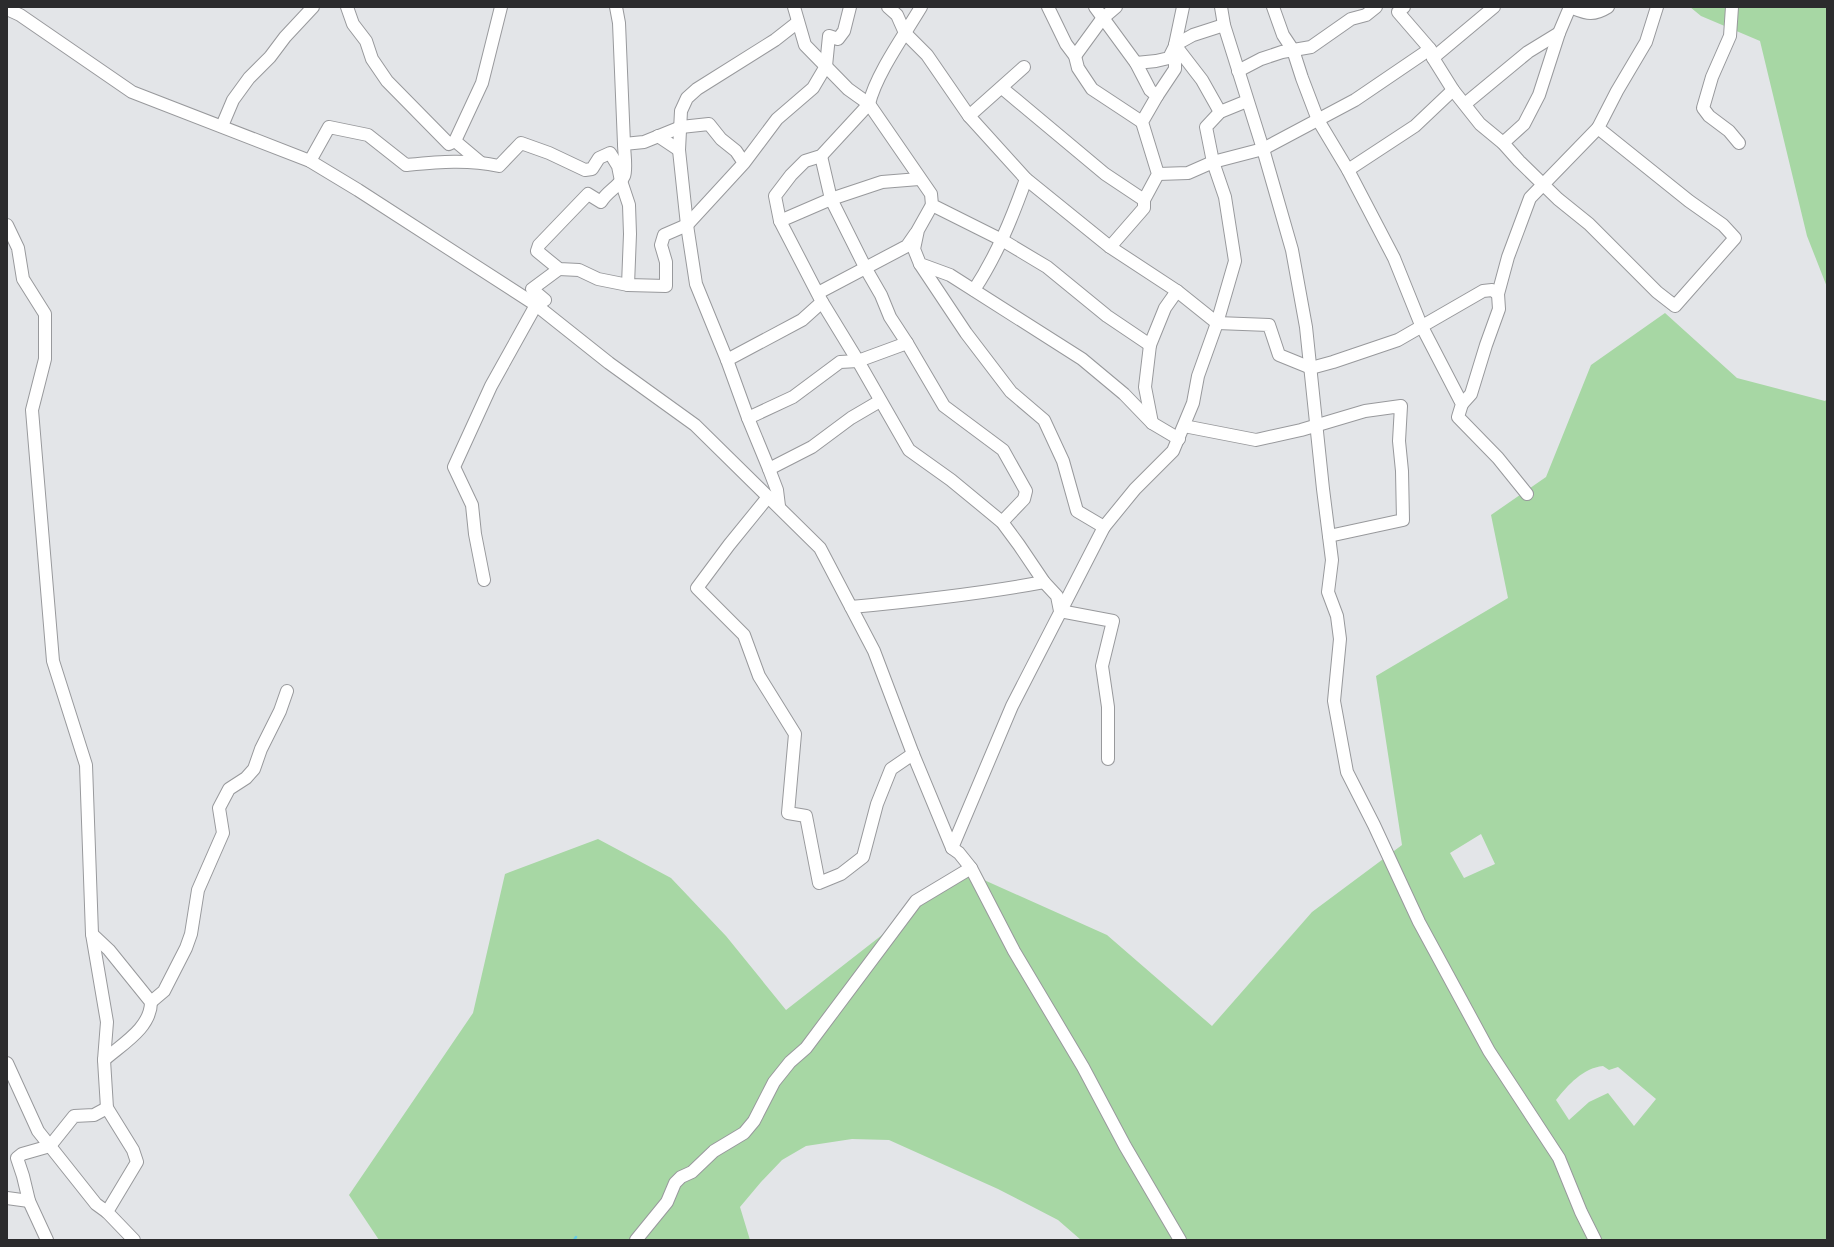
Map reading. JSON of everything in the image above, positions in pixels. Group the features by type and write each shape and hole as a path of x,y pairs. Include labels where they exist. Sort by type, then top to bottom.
{"street":[{"path":"222,126 233,100 249,78 270,57 285,37 313,7"},
{"path":"347,7 353,24 366,40 372,59 388,81 449,144 455,140 482,83 501,7"},
{"path":"616,7 619,23 625,175 612,191 606,194 602,202 588,194 538,245 537,250 559,269 579,270 598,279 628,286 666,286 666,262 662,253 662,239 664,235 687,225 744,163 777,120 814,88 826,66 829,36 838,38 844,31 850,7"},
{"path":"727,360 802,320 820,298 866,269 907,246 932,205 931,194 919,179 869,104 848,89 805,45 794,7"},
{"path":"888,7 897,16 906,33 927,54 969,116 1026,179 1110,247 1177,291 1217,323 1269,325 1279,355 1311,368 1398,340 1421,325 1483,291 1492,290 1498,294"},
{"path":"921,7 882,74 871,95 869,104 821,156 805,161 790,175 775,196 780,221 820,298 909,450 1002,522 1044,582 1057,596 1060,611"},
{"path":"1048,7 1066,44 1075,56 1078,68 1092,89 1142,122 1158,174 1144,200 1144,208 1110,247"},
{"path":"1095,7 1102,19 1136,63 1150,90 1157,96"},
{"path":"1075,56 1102,19 1116,7"},
{"path":"1142,122 1175,69 1175,45 1183,7"},
{"path":"1222,7 1224,25 1263,149 1292,250 1306,327 1332,560 1328,592 1337,616 1340,639 1334,700 1347,772 1374,825 1419,922 1489,1051 1559,1158 1581,1212 1595,1240"},
{"path":"1273,7 1283,35 1293,50 1318,120 1348,170 1394,258 1421,325 1462,404"},
{"path":"1238,71 1261,59 1282,52 1311,47 1350,19 1366,15 1376,7"},
{"path":"1404,7 1398,12 1431,53 1452,90 1480,124 1503,143 1558,199 1589,224 1658,292 1675,306 1735,238 1723,225 1688,201 1598,128"},
{"path":"1158,174 1188,173 1213,162 1263,149 1355,100 1431,53 1494,7"},
{"path":"1503,143 1524,124 1539,95 1559,33 1570,7 1592,14 1600,12 1608,7"},
{"path":"1527,494 1498,458 1458,417 1462,404 1471,394 1499,309 1498,294 1508,257 1530,198 1598,128 1617,91 1646,42 1657,7"},
{"path":"1732,7 1730,36 1712,77 1703,108 1709,116 1729,131 1740,143"},
{"path":"7,10 20,15 132,92 222,126 278,150 310,161 358,190 536,305 609,363 695,425 820,548 874,651 913,754 952,848 970,868 1014,951 1084,1068 1125,1146 1180,1240"},
{"path":"779,506 777,490 696,284 687,225 679,150 681,111 687,98 697,89 775,40 798,22"},
{"path":"1136,63 1169,58 1175,45 1193,35 1224,25"},
{"path":"1465,104 1528,52 1559,33"},
{"path":"1175,45 1202,80 1220,112"},
{"path":"969,116 1024,67"},
{"path":"1002,88 1105,174 1144,200"},
{"path":"1348,170 1415,126 1452,90"},
{"path":"952,848 1012,706 1104,527 1135,489 1173,451 1179,439 1192,403 1198,376 1217,323 1235,261 1225,197 1213,162 1206,127 1220,112 1247,101"},
{"path":"624,144 644,142 681,127 709,124 721,139 736,150 744,163"},
{"path":"310,161 329,127 368,135 406,165 452,161 480,162 499,166 521,143 549,153 585,170 592,169 599,158 610,153 618,166 629,205 630,234 628,286"},
{"path":"658,136 679,150"},
{"path":"455,140 480,162"},
{"path":"821,156 831,199 866,269 881,295 890,317 944,406 1003,450 1026,491 1024,499 1002,522"},
{"path":"780,221 831,199 882,182 919,179"},
{"path":"974,290 991,264 1026,179"},
{"path":"932,205 1002,240 1047,268 1107,316 1150,345"},
{"path":"7,225 18,248 23,279 45,314 45,359 32,410 53,661 86,765 92,934 107,1022 104,1060 107,1108 133,1150 137,1162 107,1212"},
{"path":"918,230 914,249 920,264 966,334 1011,392 1044,420 1062,461 1077,511 1104,527"},
{"path":"920,264 950,275 1082,358 1124,394 1152,423 1179,439"},
{"path":"484,580 475,534 472,505 454,467 491,386 536,305 545,300 532,289 559,269"},
{"path":"1152,423 1144,387 1150,345 1165,308 1177,291"},
{"path":"748,418 793,397 840,362 858,361 907,343"},
{"path":"769,469 812,447 851,418 880,401"},
{"path":"1184,426 1256,440 1365,411 1401,406 1399,441 1402,471 1403,520 1329,536"},
{"path":"768,497 729,545 697,588 744,635 759,676 795,734 788,813 806,816 819,883 841,874 863,857 877,804 891,769 913,754"},
{"path":"851,607 968,594 1044,582"},
{"path":"1060,611 1113,621 1102,666 1108,707 1108,759"},
{"path":"151,1002 164,991 186,948 191,934 198,890 223,833 219,808 229,789 246,778 254,769 261,749 280,711 287,691"},
{"path":"636,1240 667,1202 675,1183 681,1177 692,1172 714,1151 744,1133 754,1121 774,1082 790,1062 806,1048 916,902 970,868"},
{"path":"92,934 110,950 151,1002 151,1011 144,1025 104,1060"},
{"path":"7,1063 38,1131 96,1204 107,1212 134,1240"},
{"path":"47,1240 29,1201 23,1176 16,1158 22,1154 50,1146 74,1116 94,1116 107,1108"},
{"path":"7,1198 29,1201"}],"green space":[{"path":"1690,7 1827,7 1827,287 1807,236 1760,41 1701,16"},
{"path":"1665,313 1737,378 1825,401 1827,399 1827,1240 1081,1240 1058,1220 998,1189 889,1140 852,1139 806,1146 782,1160 740,1207 750,1240 379,1240 349,1195 473,1013 505,874 598,839 671,878 726,936 786,1010 964,871 1107,935 1212,1026 1312,912 1402,845 1376,676 1508,598 1491,515 1546,477 1591,365","holes":["1481,834 1495,864 1464,878 1450,853","1603,1066 1609,1070 1618,1067 1656,1099 1634,1126 1608,1093 1589,1102 1569,1120 1556,1100 1576,1078 1589,1070"]}]}
